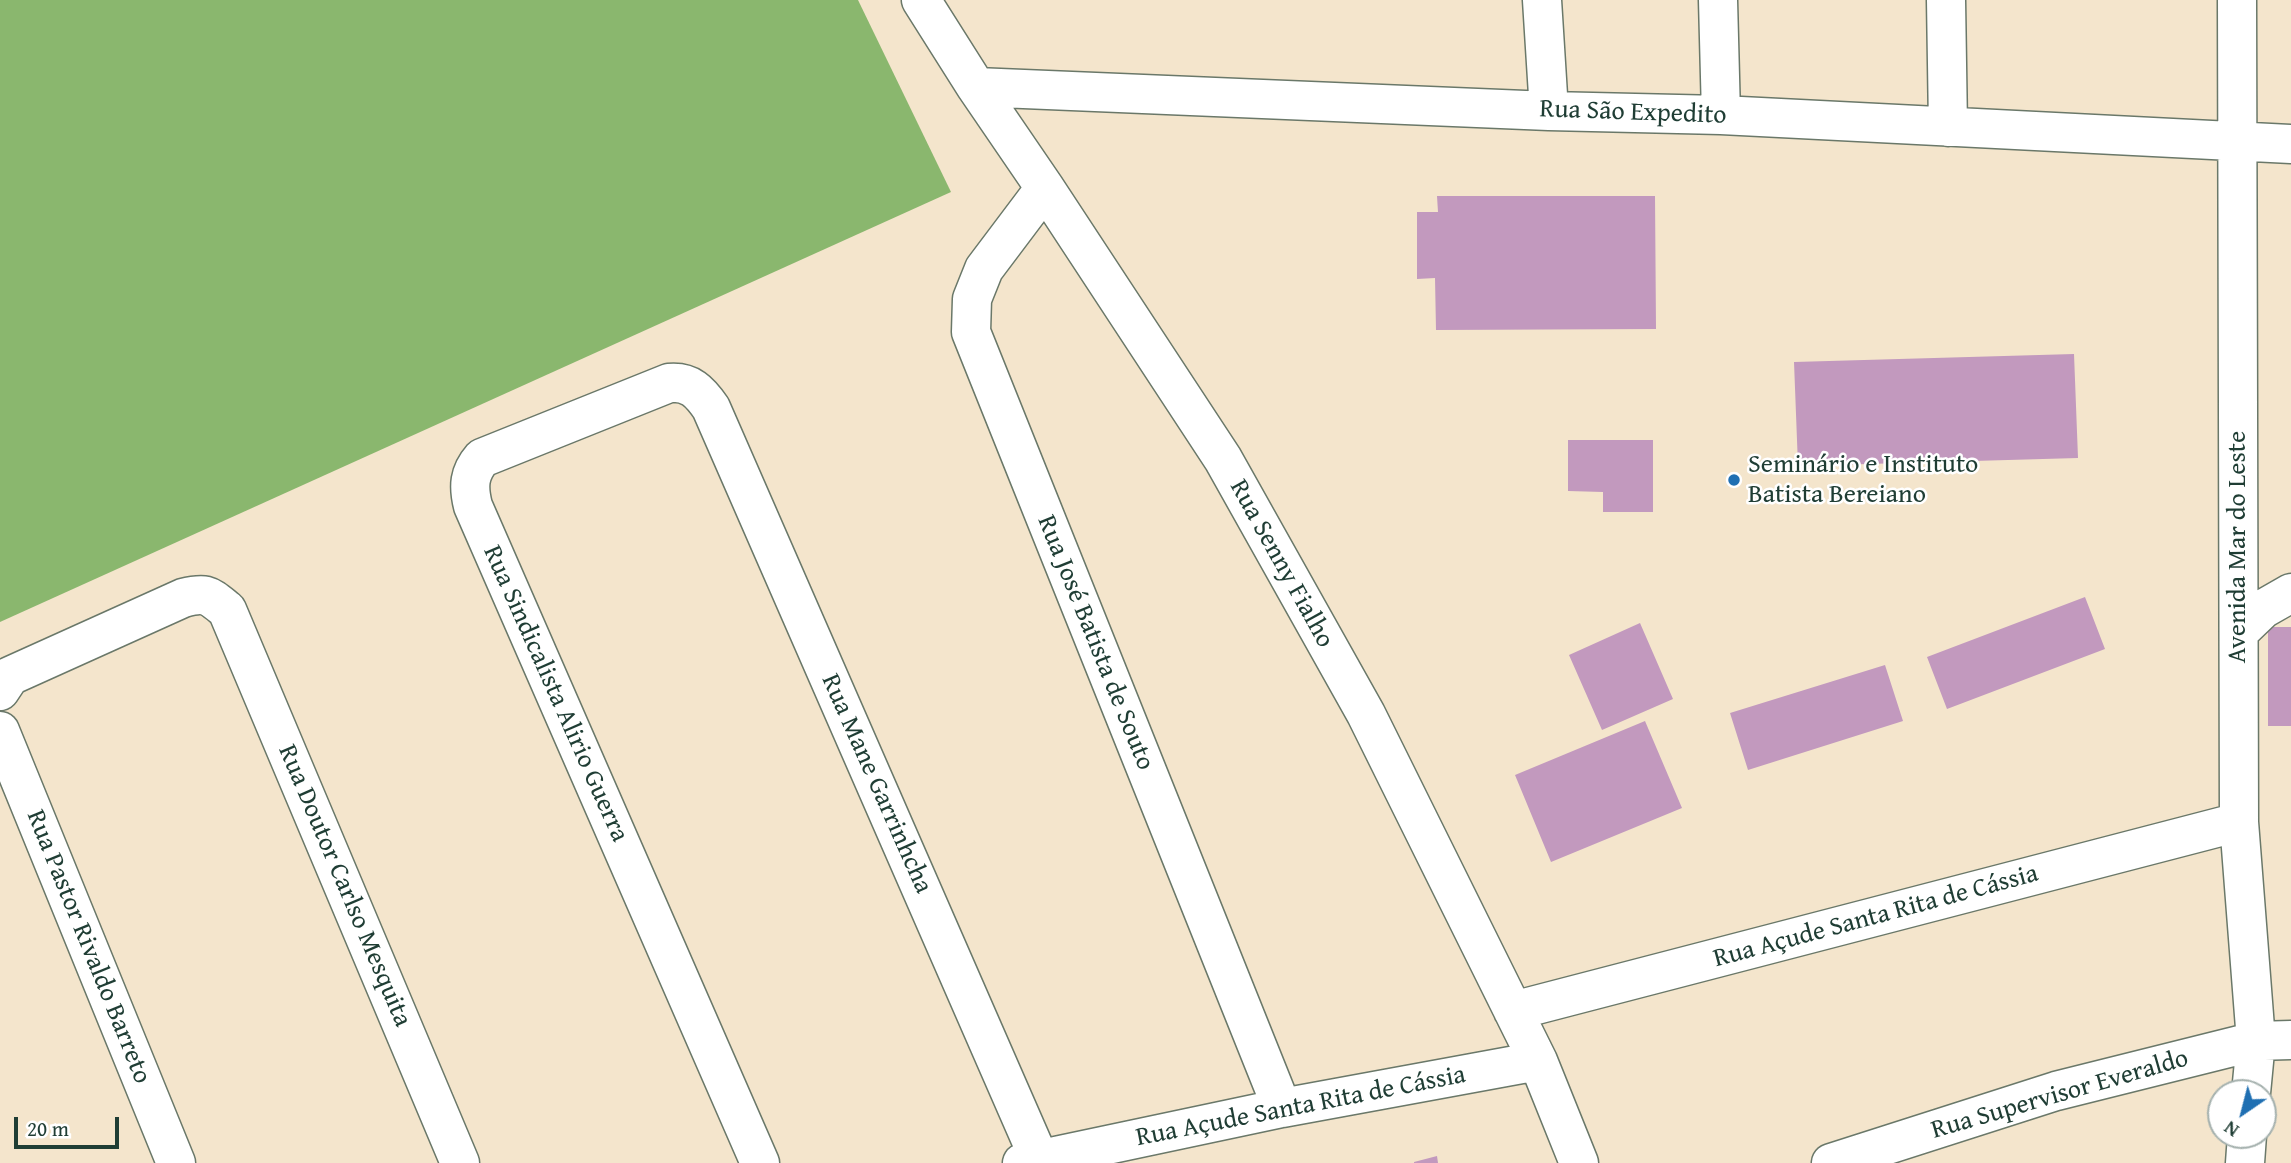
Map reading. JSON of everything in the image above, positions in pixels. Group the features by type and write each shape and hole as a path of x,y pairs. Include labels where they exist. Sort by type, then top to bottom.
{"street":[{"name":"Rua Senny Fialho","path":"921,0 976,88 1045,188 1223,460 1366,714 1538,1061 1578,1163"},
{"path":"1542,0 1549,111"},
{"path":"1718,0 1721,115"},
{"path":"1946,0 1948,127"},
{"name":"Avenida Mar do Leste","path":"2237,0 2239,822 2274,1041 2257,1079"},
{"name":"Rua São Expedito","path":"976,88 1549,111 1721,115 2291,144"},
{"name":"Rua José Batista de Souto","path":"1045,188 984,269 972,299 971,332 1282,1108"},
{"name":"Rua Sindicalista Alirio Guerra","path":"711,408 700,392 683,382 669,383 482,458 472,470 469,490 472,506 760,1163"},
{"name":"Rua Mane Garrinhcha","path":"711,408 1034,1162"},
{"path":"2239,632 2263,609 2291,593"},
{"name":"Rua Doutor Carlso Mesquita","path":"0,691 10,676 183,598 201,594 213,598 227,610 460,1163"},
{"name":"Rua Pastor Rivaldo Barreto","path":"0,731 176,1163"},
{"name":"Rua Açude Santa Rita de Cássia","path":"1513,1011 2239,822"},
{"name":"Rua Supervisor Everaldo","path":"1832,1163 2056,1091 2274,1041"},
{"name":"Rua Açude Santa Rita de Cássia","path":"1034,1162 1282,1108 1538,1061"}],"green space":[{"path":"0,0 858,0 951,192 0,622"}],"building":[{"path":"1437,196 1655,196 1656,329 1436,330 1435,278 1417,279 1417,212 1438,212"},
{"path":"2074,354 2078,458 1798,466 1794,362"},
{"path":"1568,440 1653,440 1653,512 1603,512 1603,492 1568,491"},
{"path":"2085,597 2105,649 1947,709 1927,657"},
{"path":"1640,623 1673,699 1602,730 1569,655"},
{"path":"2268,627 2291,627 2291,726 2268,726"},
{"path":"1885,665 1903,721 1748,770 1730,713"},
{"path":"1645,721 1682,808 1551,862 1515,775"},
{"path":"1437,1156 1438,1163 1414,1163 1414,1162"}],"place":[{"name":"Seminário e Instituto Batista Bereiano","path":"1734,480"}]}
